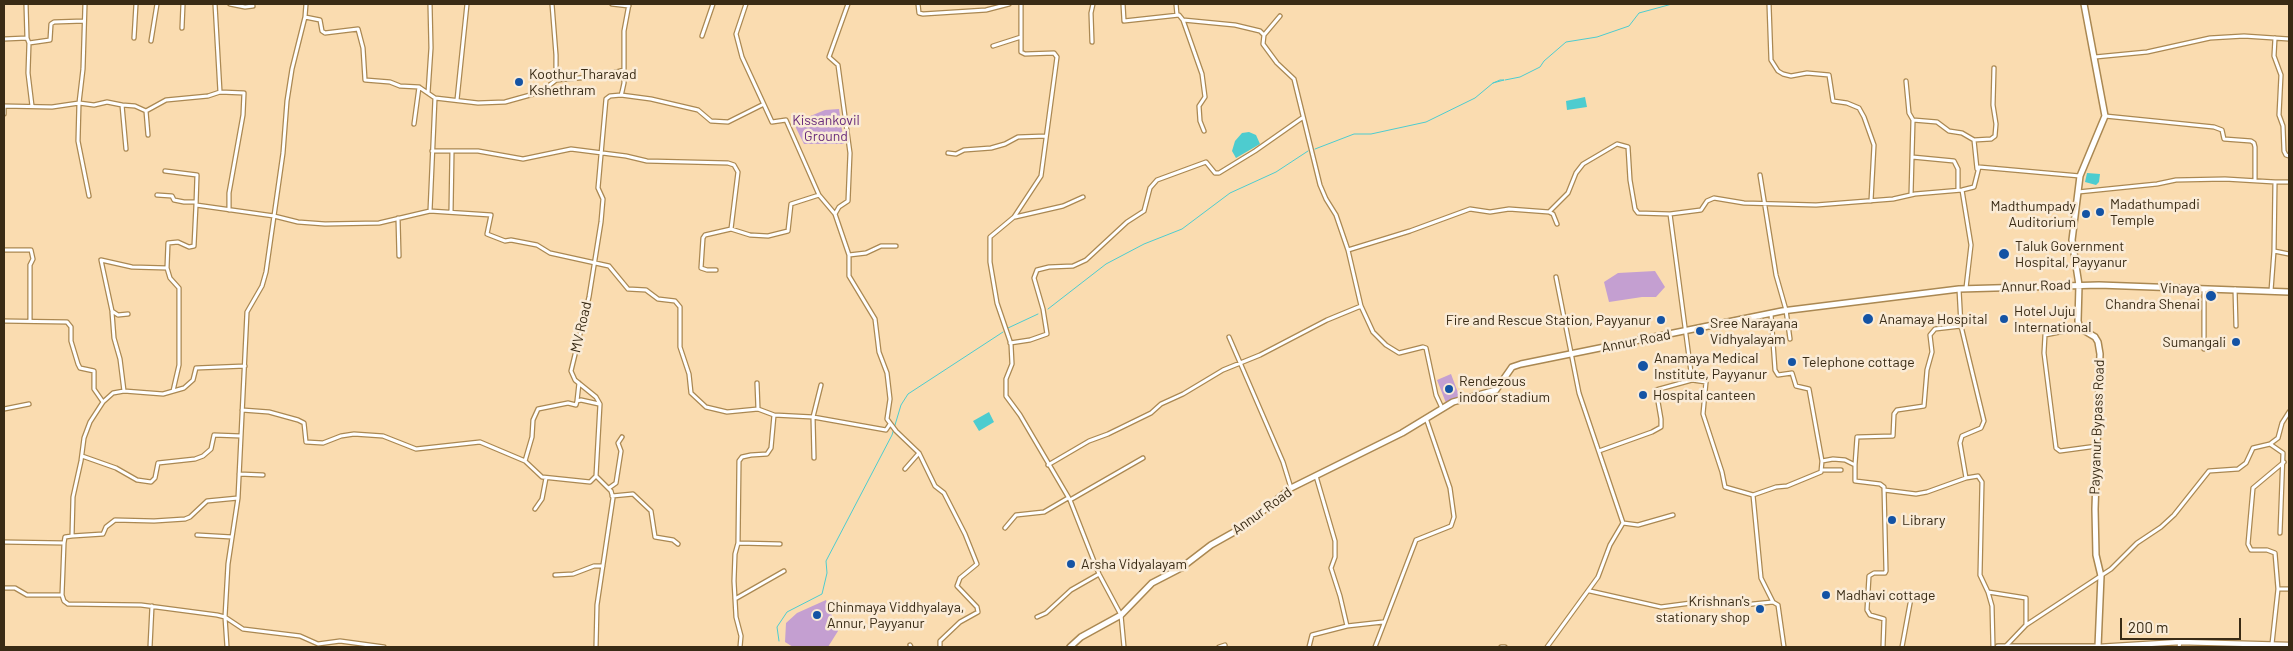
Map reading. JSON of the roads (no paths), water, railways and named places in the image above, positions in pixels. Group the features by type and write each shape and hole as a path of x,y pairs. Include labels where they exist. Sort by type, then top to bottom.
{"main road":[{"path":"2080,328 2079,284 2072,240 2077,192 2080,176 2105,116 2084,4"},
{"name":"Annur Road","path":"1070,647 1081,637 1121,614 1152,583 1181,568 1211,545 1243,527 1291,488 1363,453 1442,408 1462,399 1496,390 1514,366 1786,310 1959,288 2079,284 2289,292"},
{"name":"Payyanur Bypass Road","path":"2080,328 2098,342 2100,396 2095,508 2096,555 2101,576 2098,647"},
{"path":"1998,647 2098,647"}],"street":[{"path":"26,4 27,38 29,43 28,65 32,106"},
{"path":"85,4 83,69 78,103 78,141 89,196"},
{"path":"134,38 136,4"},
{"path":"151,41 157,4"},
{"path":"182,28 184,4"},
{"path":"215,4 220,92"},
{"path":"230,4 245,8 253,6"},
{"path":"226,647 225,617 228,564 238,498 248,312 262,286 266,272 292,69 305,17 306,4"},
{"path":"428,94 431,48 430,4"},
{"path":"457,100 467,4"},
{"path":"552,4 556,80"},
{"path":"612,4 629,5 624,32 624,83 621,95 651,99 698,110 712,121 728,122 762,104"},
{"path":"702,36 713,4"},
{"path":"746,4 736,34 742,56 762,104 772,122 786,120 819,195 835,214 849,255 849,276 875,319 879,352 887,373 890,399 887,419 919,454 935,486 944,493 965,534 977,564 960,578 957,586 977,607 978,612 960,622 940,641 940,647"},
{"path":"835,214 839,207 848,200 850,152 838,65 829,57 848,4"},
{"path":"918,4 918,13 923,14 986,10 1008,4"},
{"path":"1021,4 1021,52 1025,54 1054,53 1056,55 1041,176 1014,217 990,237 990,262 997,303 1010,342 1012,364 1006,379 1006,396 1020,415 1069,499 1099,574 1121,614 1124,647"},
{"path":"1092,42 1091,13 1093,4"},
{"path":"1123,4 1124,21 1177,15"},
{"path":"1176,4 1177,15 1183,20 1202,74 1205,97 1199,106 1199,114 1204,131"},
{"path":"1769,4 1771,60 1778,71 1791,76 1807,73 1829,75 1834,101 1847,103 1859,108 1864,117 1874,144 1871,201"},
{"path":"1280,16 1264,35 1263,44 1294,80 1320,185 1336,215 1348,250 1361,306 1373,332 1394,351 1399,353 1423,347 1426,348 1436,395 1442,408"},
{"path":"305,17 320,20 322,31 325,32 358,29 363,48 364,80 419,87 435,98 478,103 505,102 541,92 556,80 602,76 624,70"},
{"path":"1183,20 1235,25 1260,30 1264,35"},
{"path":"29,43 50,40 51,24 54,22 84,21"},
{"path":"2094,58 2147,52 2210,38 2244,36 2289,40"},
{"path":"993,46 1021,37"},
{"path":"4,39 27,38"},
{"path":"2275,38 2274,56 2281,75 2279,114 2283,126 2284,151 2286,156 2289,156"},
{"path":"1913,120 1936,122 1949,131 1962,133 1974,140 1994,138 1996,124 1993,105 1994,68"},
{"path":"1906,81 1908,113 1913,120 1911,195"},
{"path":"414,124 419,87"},
{"path":"146,111 166,100 208,96 220,92 244,93 229,193 229,210"},
{"name":"MV Road","path":"579,383 572,376 571,371 588,297 603,199 598,188 606,97 621,95"},
{"path":"430,211 435,98"},
{"path":"4,114 4,106 52,108 78,103 94,105 107,102 135,106 146,111"},
{"path":"122,105 126,149"},
{"path":"146,111 148,136"},
{"path":"2105,116 2214,127 2222,130 2224,140 2251,141 2255,147 2255,180"},
{"path":"1010,342 1030,340 1047,334 1043,309 1034,278 1037,270 1049,267 1073,266 1086,260 1127,222 1144,211 1150,188 1157,180 1206,162 1215,173 1219,173 1255,151 1302,118"},
{"path":"948,153 956,154 964,150 991,148 1005,144 1018,136 1046,136"},
{"path":"1549,212 1568,193 1576,173 1583,164 1617,144 1628,147 1630,180 1635,208 1638,213 1670,214 1701,210 1707,201 1714,198 1744,203 1765,202 1816,205 1871,201 1974,187 1977,170 1974,140"},
{"path":"432,151 478,151 523,159 571,149 602,152 646,161 734,165 738,172 731,229"},
{"path":"451,212 452,151"},
{"path":"1912,158 1954,161 1958,169 1960,190 1971,245 1966,288"},
{"path":"1977,170 1979,167 2001,167 2080,176"},
{"path":"165,171 197,175 194,246 189,247 178,242 169,243 167,268 170,278 179,288 179,365 172,392"},
{"path":"1760,175 1776,275 1786,310 1790,339"},
{"path":"2077,192 2157,184 2176,180 2289,182"},
{"path":"2272,291 2275,182"},
{"path":"157,195 172,196 174,200 274,216 298,222 324,224 379,223 430,211 491,215 487,234 505,242 511,240 537,245 550,253 609,266 628,289 646,290 658,299 675,301 680,307 680,347 689,374 691,393 706,407 727,412 758,409 774,415 813,417 886,430 891,425"},
{"path":"716,270 701,268 703,238 705,235 731,229 759,236 783,234 788,232 791,204 819,195"},
{"path":"1014,217 1063,206 1084,197"},
{"path":"1348,250 1410,231 1470,209 1490,212 1505,209 1549,212 1553,214 1557,224"},
{"path":"1670,214 1692,380"},
{"path":"398,218 399,256"},
{"path":"849,255 866,253 881,246 896,246"},
{"path":"4,250 31,250 33,259 30,265 30,321"},
{"path":"2274,251 2289,254"},
{"path":"124,391 114,338 115,327 101,260 132,267 167,268"},
{"path":"1547,647 1590,591 1598,577 1610,545 1623,523 1580,394 1556,277"},
{"path":"1959,288 1961,326 1984,421 1981,428 1964,434 1960,439 1966,478"},
{"path":"2204,289 2204,349"},
{"path":"2235,289 2236,326"},
{"path":"1048,465 1089,442 1151,413 1160,404 1183,394 1238,363 1260,355 1327,320 1361,306"},
{"path":"112,311 118,315 128,314"},
{"path":"1771,313 1775,370 1778,375 1792,372 1796,386 1809,389 1822,470"},
{"path":"4,321 65,321 71,324 71,341 78,364 80,368 94,371 94,389 103,402"},
{"path":"1883,647 1884,619 1870,615 1866,610 1869,576 1886,571 1884,490 1880,484 1854,481 1857,437 1893,436 1894,414 1897,410 1924,406 1927,370 1932,352 1931,331 1961,326"},
{"path":"2080,328 2045,335 2044,353 2056,448 2060,451 2097,446"},
{"path":"1229,337 1238,363 1252,388 1283,462 1291,488"},
{"path":"72,536 73,497 86,432 109,394 124,391 163,394 189,385 196,368 245,366"},
{"path":"1599,451 1661,427 1656,390 1692,380 1706,382 1703,414 1725,487 1753,494 1776,487 1787,486 1822,470 1841,470"},
{"path":"242,410 269,412 298,420 304,423 306,442 323,444 341,436 354,434 383,436 416,449 480,442 492,445 520,461 525,461 538,474 546,478 590,482 596,476 600,404 596,397 579,383"},
{"path":"525,461 532,437 533,420 538,409 568,403 576,405 579,383"},
{"path":"757,383 758,409"},
{"path":"814,458 813,417 821,385"},
{"path":"577,401 600,404"},
{"path":"4,409 28,404"},
{"path":"2006,647 2026,625 2111,569 2137,543 2174,515 2209,471 2238,469 2246,463 2254,448 2270,444 2280,436 2282,423 2289,412"},
{"path":"740,647 741,636 735,599 735,563 738,543 740,461 742,457 767,454 771,448 774,415"},
{"path":"1375,647 1416,540 1451,526 1454,517 1450,488 1426,418"},
{"path":"82,456 116,468 137,480 151,482 155,478 158,463 195,459 203,456 211,449 214,435 241,436"},
{"path":"609,488 616,483 622,451 618,443 622,437"},
{"path":"2270,444 2283,453 2280,533"},
{"path":"905,469 919,454"},
{"path":"1005,528 1016,515 1044,512 1143,458"},
{"path":"1822,462 1838,459 1855,465"},
{"path":"2272,644 2278,589 2275,554 2267,550 2251,550 2248,544 2253,488 2284,462"},
{"path":"239,474 263,475"},
{"path":"1316,475 1335,541 1335,557 1331,568 1348,626"},
{"path":"596,476 609,488 612,496 597,605 596,647"},
{"path":"1884,490 1916,494 1978,476 1982,482 1979,567 1992,606 1993,647"},
{"path":"535,509 542,499 546,478"},
{"path":"612,496 633,494 651,511 655,536 673,540 678,544"},
{"path":"1753,494 1762,578 1773,602"},
{"path":"238,498 207,501 190,517 185,519 154,521 114,520 106,527 103,534 65,538 62,595 64,600 68,604 152,606 225,617 242,629 300,636 318,644 340,641 384,647"},
{"path":"1623,523 1638,525 1673,515"},
{"path":"197,535 232,537"},
{"path":"4,542 64,543"},
{"path":"738,543 780,544"},
{"path":"555,575 573,574 594,566 603,566"},
{"path":"735,599 784,571"},
{"path":"1037,617 1046,613 1071,590 1099,574"},
{"path":"4,588 15,588 27,595 62,595"},
{"path":"2278,589 2289,589"},
{"path":"1590,591 1661,607 1691,603 1743,605 1773,602 1778,604 1784,647"},
{"path":"1988,592 2026,598 2026,625"},
{"path":"1902,647 1911,598"},
{"path":"150,647 152,606"},
{"path":"1308,647 1312,635 1348,626 1384,622"},
{"path":"1219,647 1225,645 1225,647"},
{"path":"2098,647 2289,645"}],"water":[{"path":"1585,97 1587,107 1567,110 1566,101"},
{"path":"1249,132 1256,135 1260,144 1236,158 1232,151 1235,141 1242,133"},
{"path":"2087,173 2100,174 2099,182 2096,185 2085,182"},
{"path":"989,412 994,422 979,431 973,421"}],"waterway":[{"path":"1505,80 1520,77 1540,67 1544,61 1566,42 1597,37 1629,26 1639,13 1672,4"},
{"path":"1315,149 1354,134 1371,134 1426,122 1475,98 1493,83 1500,80 1504,80 1493,83"},
{"path":"1048,309 1106,264 1144,244 1182,229 1230,193 1276,172 1308,151"},
{"path":"1008,328 1038,314"},
{"path":"779,641 777,627 787,612 822,594 827,573 826,561 892,435 901,405 908,394 1003,332"}],"place":[{"name":"Koothur Tharavad Kshethram","path":"519,82"},
{"name":"Madathumpadi Temple","path":"2100,212"},
{"name":"Madthumpady Auditorium","path":"2086,214"},
{"name":"Taluk Government Hospital, Payyanur","path":"2004,254"},
{"name":"Vinaya Chandra Shenai","path":"2211,296"},
{"name":"Anamaya Hospital","path":"1868,319"},
{"name":"Hotel Juju International","path":"2004,319"},
{"name":"Fire and Rescue Station, Payyanur","path":"1661,320"},
{"name":"Sree Narayana Vidhyalayam","path":"1700,331"},
{"name":"Sumangali","path":"2236,342"},
{"name":"Telephone cottage","path":"1792,362"},
{"name":"Anamaya Medical Institute, Payyanur","path":"1643,366"},
{"name":"Rendezous indoor stadium","path":"1449,389"},
{"name":"Hospital canteen","path":"1643,395"},
{"name":"Library","path":"1892,520"},
{"name":"Arsha Vidyalayam","path":"1071,564"},
{"name":"Madhavi cottage","path":"1826,595"},
{"name":"Krishnan's stationary shop","path":"1760,609"},
{"name":"Chinmaya Viddhyalaya, Annur, Payyanur","path":"817,615"}],"park label":[{"name":"Kissankovil Ground","path":"826,128"}]}
